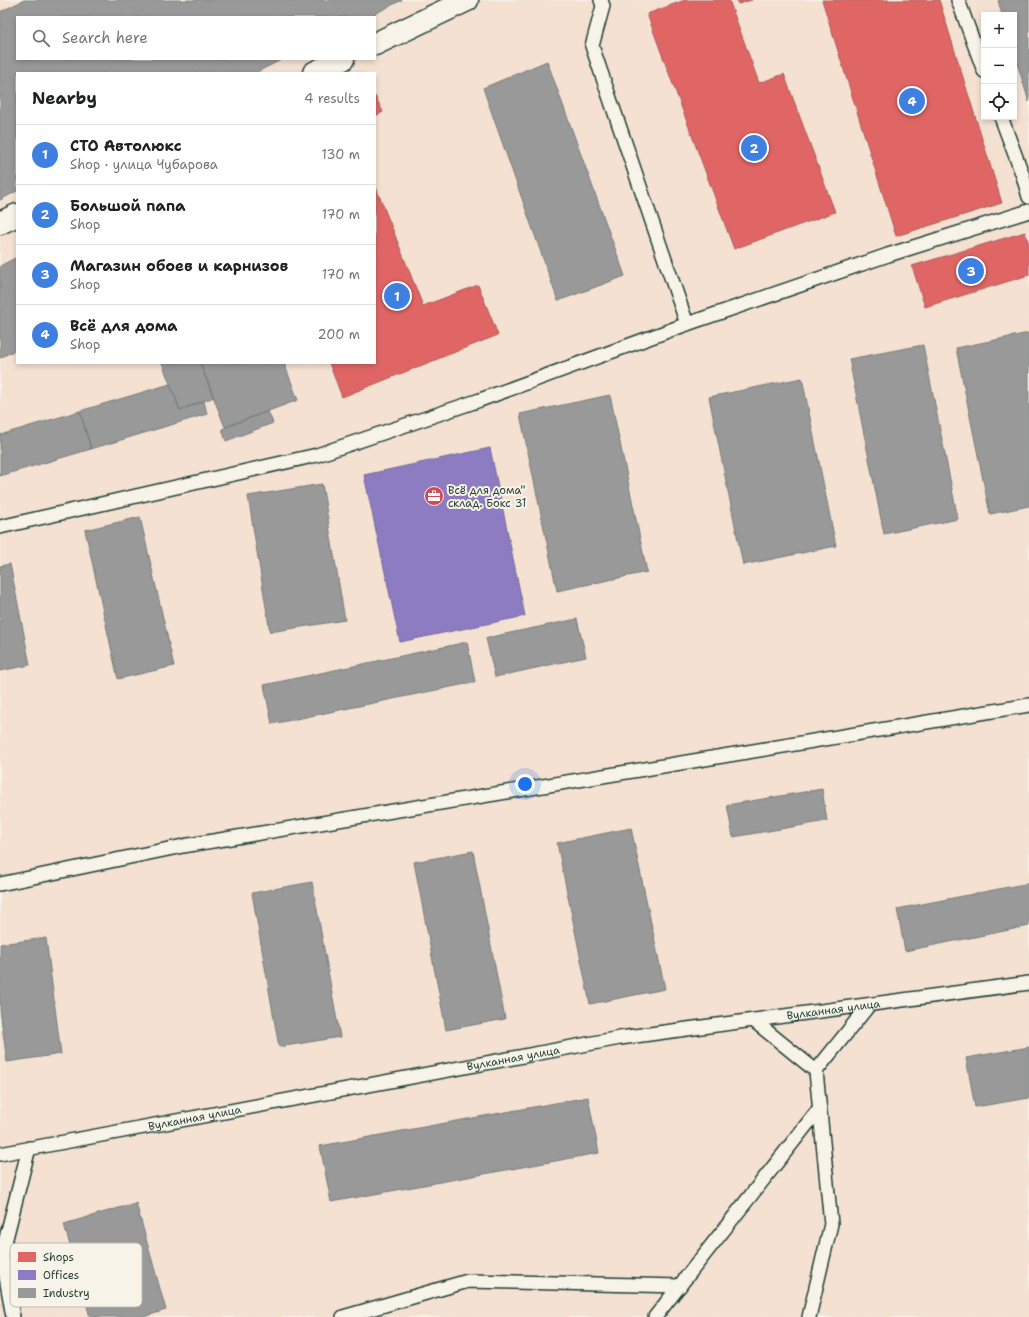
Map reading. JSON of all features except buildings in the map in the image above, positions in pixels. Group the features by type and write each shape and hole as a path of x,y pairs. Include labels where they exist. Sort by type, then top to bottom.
{"street":[{"path":"376,44 466,0"},
{"path":"316,72 341,60"},
{"path":"0,223 16,215"}],"lane":[{"path":"601,0 603,6 592,46 687,324"},
{"path":"958,0 981,63"},
{"path":"1002,120 1026,175 1029,197"},
{"path":"0,527 317,455 480,400 687,324 888,255 1029,210"},
{"path":"0,884 183,846 1029,705"},
{"name":"Вулканная улица","path":"0,1154 620,1038 1029,983"},
{"path":"809,1317 831,1224 816,1071 869,1005"},
{"path":"753,1020 816,1071"},
{"path":"655,1317 819,1109"},
{"path":"10,1300 2,1254 29,1148"},
{"path":"343,1317 468,1281 680,1286"},
{"path":"11,1307 13,1317"}],"shaded area":[{"path":"0,0 1029,0 1029,1317 0,1317"}],"place":[{"name":"Всё для дома","path":"912,101"},
{"name":"Большой папа","path":"754,148"},
{"name":"Магазин обоев и карнизов","path":"971,271"},
{"name":"СТО Автолюкс","path":"397,296"},
{"name":"Всё для дома\" склад. Бокс 31","path":"434,496"}]}
